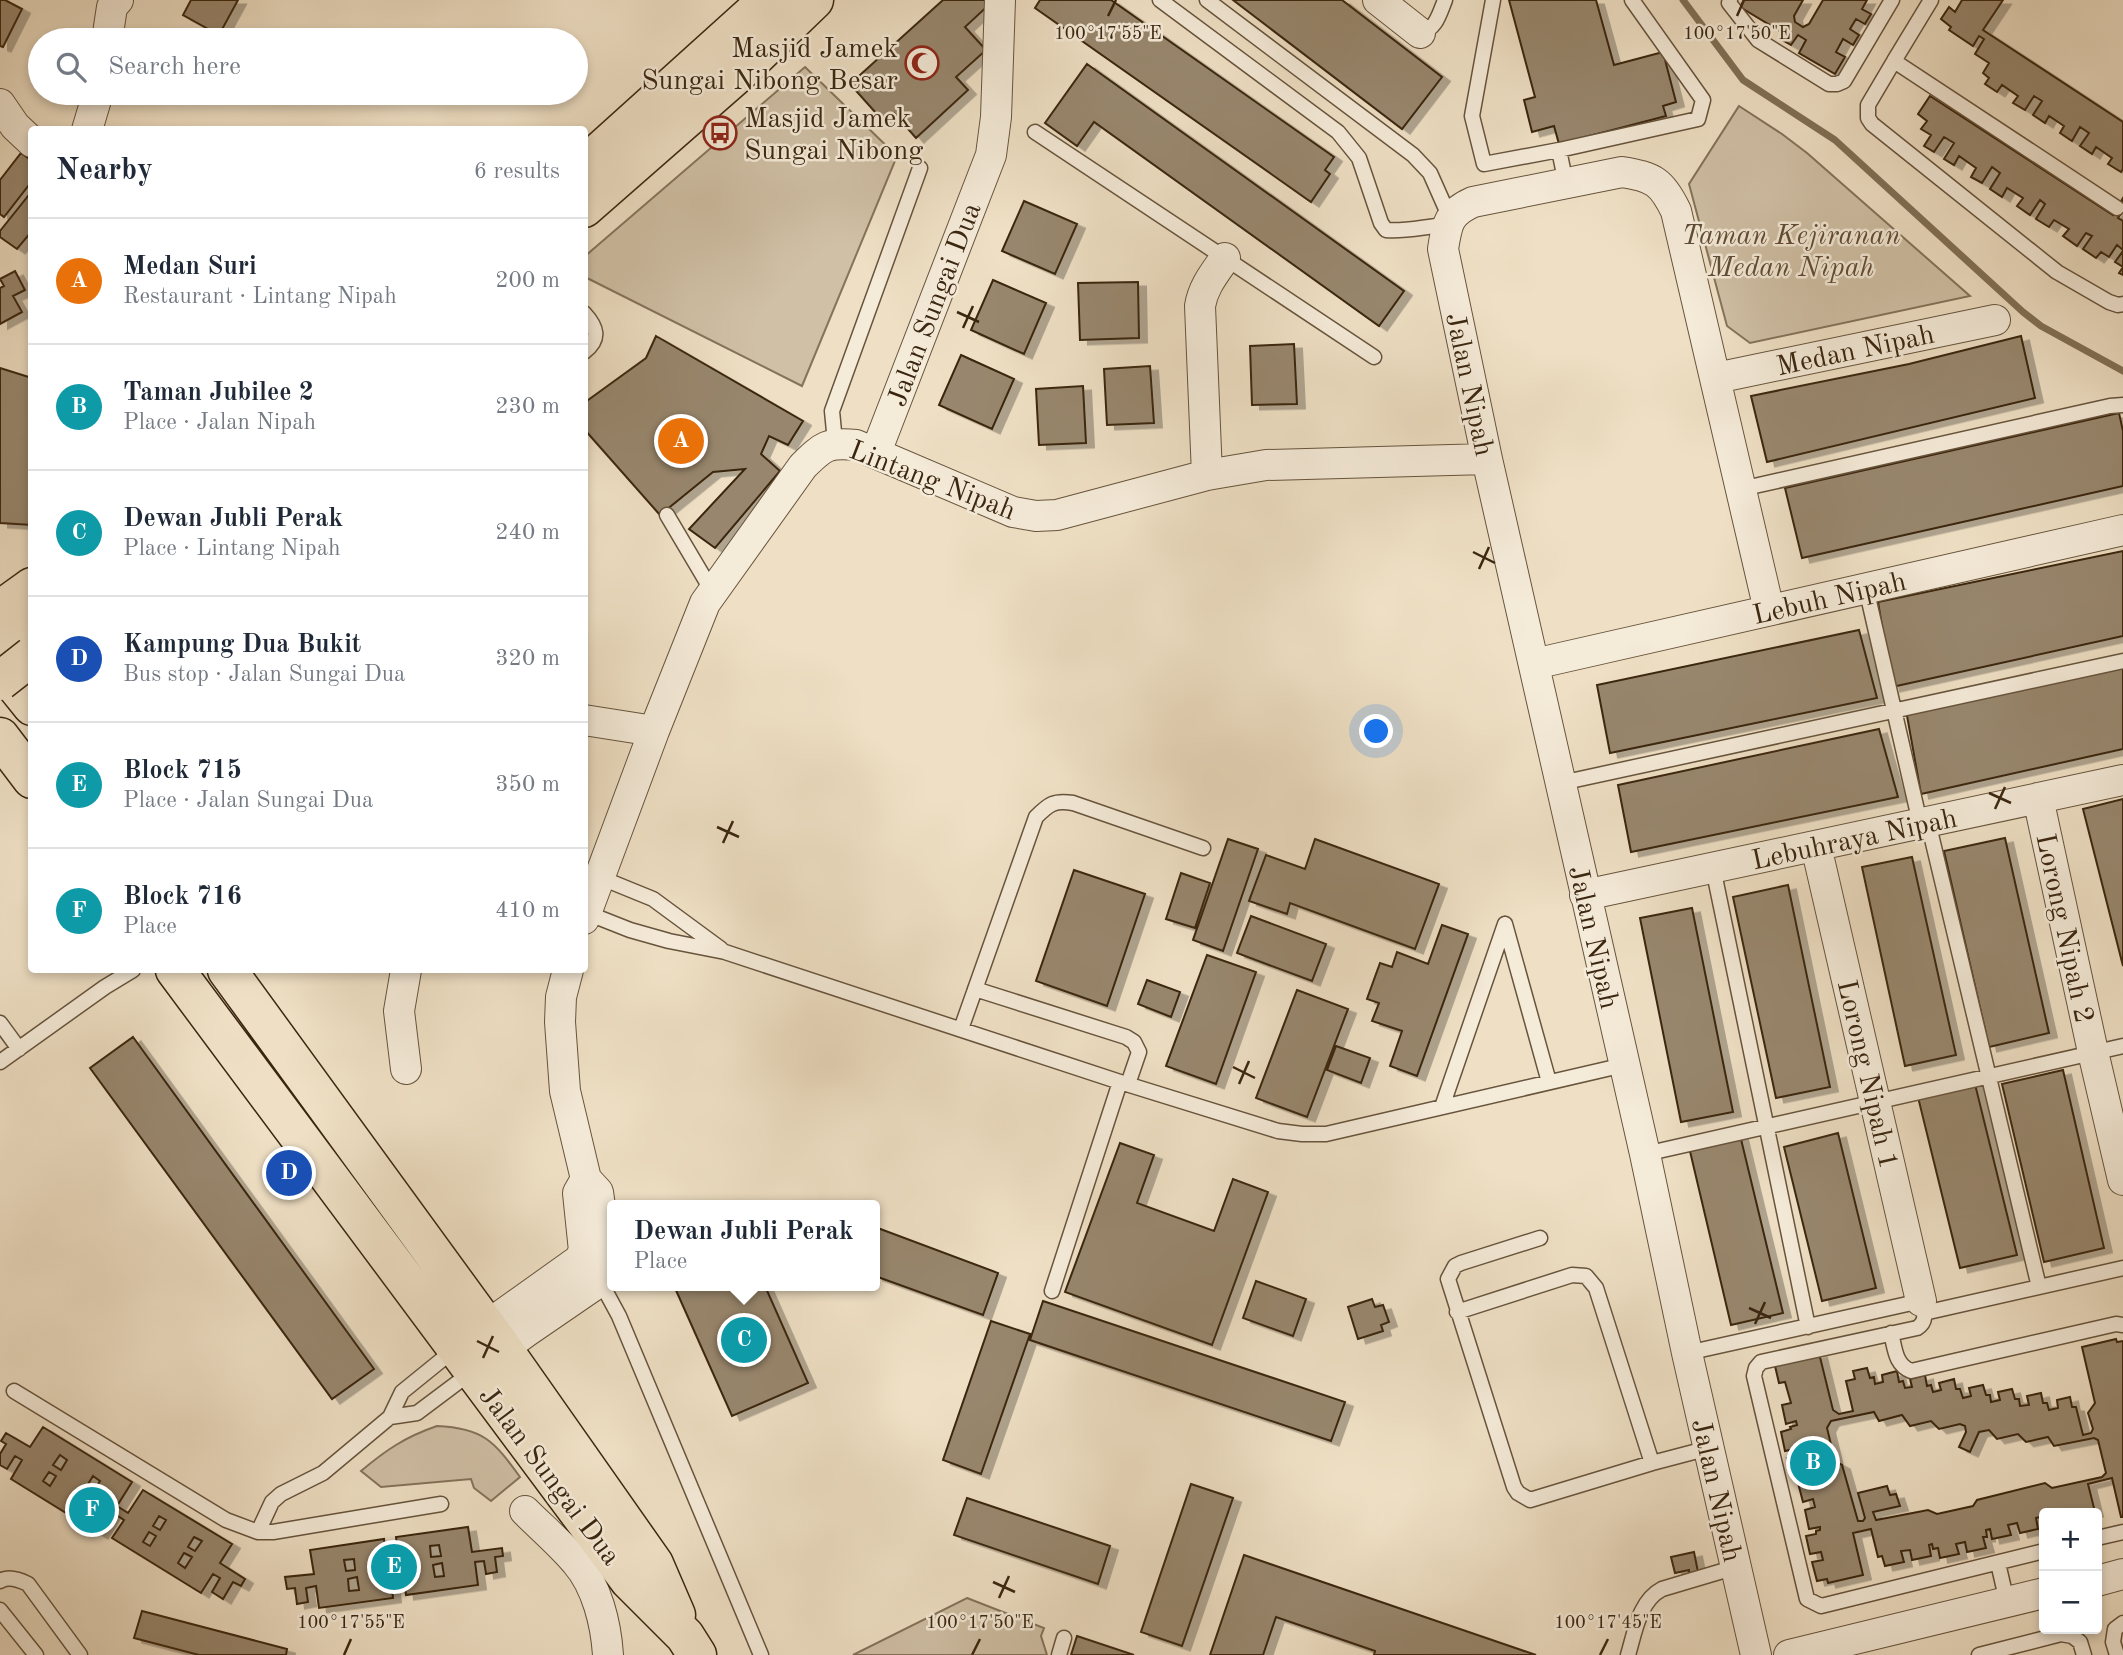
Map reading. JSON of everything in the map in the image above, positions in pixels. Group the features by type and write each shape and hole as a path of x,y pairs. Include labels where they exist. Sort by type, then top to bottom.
{"main road":[{"path":"588,145 747,0"},
{"path":"588,162 768,0"},
{"path":"588,204 737,74 814,0"},
{"path":"588,219 828,0"},
{"path":"0,583 28,580"},
{"path":"0,610 28,590"},
{"path":"0,640 28,618"},
{"path":"0,737 28,774"},
{"path":"0,782 28,796"},
{"name":"Jalan Sungai Dua","path":"177,973 480,1349"},
{"name":"Jalan Sungai Dua","path":"229,973 480,1349 629,1580 691,1646"}],"street":[{"path":"109,28 112,7 118,0"},
{"name":"Jalan Sungai Dua","path":"876,452 990,155 996,117 1000,0"},
{"path":"1378,0 1420,33"},
{"path":"0,104 15,126 28,138"},
{"path":"88,126 94,105"},
{"path":"1448,222 1460,208 1473,202 1622,172 1659,183 1676,211 1769,610"},
{"name":"Jalan Nipah","path":"1448,222 1443,249 1487,459 1756,1655"},
{"path":"1208,475 1200,306 1202,294 1225,258"},
{"name":"Medan Nipah","path":"1716,378 1995,320"},
{"name":"Lintang Nipah","path":"588,910 654,730 705,603 803,466 817,452 835,442 876,452 1013,512 1036,516 1057,515 1208,475 1266,465 1487,459"},
{"name":"Lebuh Nipah","path":"1534,664 2123,530"},
{"path":"588,721 654,730"},
{"name":"Lebuhraya Nipah","path":"1585,895 2123,780"},
{"name":"Lorong Nipah 2","path":"2038,798 2123,1180"},
{"name":"Lorong Nipah 1","path":"1816,846 1923,1307"},
{"path":"405,973 399,1011 406,1069"},
{"path":"480,1349 596,1284 605,1272 607,1256 598,1192 586,1179 565,1091 560,1022 561,998 567,973"},
{"path":"480,1349 579,1260 584,1251 578,1193 586,1179"},
{"path":"525,1511 578,1563 599,1609 608,1655"},
{"path":"2102,1580 2123,1574"},
{"path":"1789,1655 2039,1594"}],"lane":[{"path":"1160,0 1338,131 1359,158 1381,223 1386,230 1397,231 1448,222 1430,173 1413,155 1207,0"},
{"path":"1420,33 1429,31 1437,21 1444,0"},
{"path":"1493,0 1472,116 1483,164 1698,119 1703,100 1632,0"},
{"path":"1730,0 1735,12 1758,40 1829,84 1844,81 1892,0"},
{"path":"1931,0 1868,105 1867,118 2057,272 2109,302 2123,303"},
{"path":"1894,61 2121,210"},
{"path":"1035,132 1374,357"},
{"path":"1559,150 1566,184"},
{"path":"835,442 831,411 920,168"},
{"path":"588,318 596,328 594,342 588,348"},
{"path":"1741,489 2123,405"},
{"path":"667,514 712,591"},
{"path":"1866,588 1894,711 2039,1287"},
{"path":"1562,783 2123,661"},
{"path":"961,1029 1036,817 1047,806 1059,801 1073,803 1203,848"},
{"path":"1713,868 1808,1327"},
{"path":"599,877 653,899 725,952"},
{"path":"588,917 669,941 725,952 1278,1131 1326,1134 1624,1065"},
{"path":"1442,1107 1505,924 1549,1083"},
{"path":"0,1062 128,973"},
{"path":"975,989 1126,1037 1134,1042 1139,1052 1124,1083 1052,1291"},
{"path":"0,1023 19,1049"},
{"path":"1645,1154 2123,1045"},
{"path":"1540,1238 1455,1266 1448,1279 1514,1487 1523,1498 1537,1499 1709,1448"},
{"path":"1687,1353 1808,1327 2039,1287 2123,1268"},
{"path":"1457,1311 1572,1275 1586,1276 1595,1287 1652,1463"},
{"path":"599,1279 619,1316 761,1655"},
{"path":"1923,1307 1923,1324 1917,1328 1762,1362 1756,1368 1754,1376 1807,1599 1821,1606 2039,1552"},
{"path":"1891,1333 1898,1363 1911,1371 2116,1324 2123,1325"},
{"path":"390,1417 417,1413 480,1349"},
{"path":"258,1532 272,1502 281,1494 323,1472 390,1417 402,1392 480,1349"},
{"path":"14,1391 226,1520 258,1532 274,1532 441,1504"},
{"path":"2102,1537 2123,1532"},
{"path":"1998,1563 2007,1602"},
{"path":"1628,1655 1645,1603 1652,1594 1736,1567"},
{"path":"0,1581 20,1580 28,1584 80,1655"},
{"path":"0,1609 36,1655"},
{"path":"2117,1655 2113,1642 2115,1629 2123,1623"},
{"path":"1979,1655 2061,1634 2072,1636 2080,1642 2084,1655"},
{"path":"1059,1655 1064,1638"}],"green space":[{"path":"805,67 897,156 802,386 588,279 588,254"},
{"name":"Taman Kejiranan Medan Nipah","path":"1739,106 1807,153 1970,296 1750,343 1727,326 1689,184"},
{"path":"437,1426 466,1430 486,1439 503,1454 520,1477 491,1501 474,1488 471,1479 381,1487 361,1471 396,1445"},
{"path":"967,1598 1044,1628 1041,1636 1047,1655 853,1655"}],"building":[{"path":"0,0 22,9 3,47 0,46"},
{"path":"191,0 238,0 223,28 206,28 183,15"},
{"name":"Masjid Jamek Sungai Nibong Besar","path":"943,0 992,2 965,27 986,50 956,77 968,90 916,138 894,113 884,122 850,84"},
{"path":"1040,0 1111,0 1334,157 1325,170 1330,174 1311,202 1035,8"},
{"path":"1233,0 1342,0 1442,77 1402,129"},
{"path":"1509,0 1596,0 1614,65 1663,52 1676,102 1663,106 1666,116 1559,144 1554,126 1532,132 1524,100 1535,97"},
{"path":"1744,0 1803,0 1794,16 1795,22 1803,27 1809,24 1823,0 1867,0 1862,9 1871,14 1865,24 1856,19 1850,29 1859,35 1853,45 1843,39 1836,52 1845,57 1835,74 1799,53 1806,40 1798,35 1791,45 1784,41 1788,36 1740,7"},
{"path":"1962,0 2003,0 1983,30 2123,122 2121,172 2108,164 2112,158 2096,147 2092,154 2080,146 2089,133 2080,127 2072,141 2060,133 2064,126 2049,116 2045,123 2033,115 2042,101 2034,96 2025,110 2013,103 2018,96 2002,85 1997,92 1985,84 1989,78 1983,73 1989,63 1975,54 1984,39 1979,36 1973,46 1949,30 1951,27 1941,19 1949,7 1955,12"},
{"path":"1087,64 1404,291 1379,326 1094,122 1077,146 1045,123"},
{"path":"1930,96 2113,215 2123,198 2123,211 2118,218 2123,221 2123,250 2117,245 2109,257 2101,252 2096,258 2083,249 2092,236 2086,233 2077,246 2063,236 2069,229 2054,220 2049,227 2036,219 2045,204 2040,200 2030,215 2017,206 2023,198 2007,188 2002,197 1990,189 2000,173 1992,167 1982,183 1971,177 1976,168 1959,156 1954,165 1944,159 1954,143 1944,137 1934,152 1924,146 1931,135 1921,129 1927,121 1918,114"},
{"path":"21,153 28,158 28,186 4,217 0,214 0,180"},
{"path":"28,196 28,236 17,249 0,237 0,231"},
{"path":"1024,201 1077,224 1055,274 1002,251"},
{"path":"2123,251 2123,267 2115,262"},
{"path":"15,271 25,290 13,296 22,312 0,324 0,288 4,286 0,279"},
{"path":"993,280 1046,303 1024,354 971,330"},
{"path":"1138,282 1139,338 1080,340 1078,283"},
{"path":"656,336 803,421 788,445 769,436 761,454 780,471 715,548 689,529 745,469 713,472 660,515 588,434 588,400 646,358"},
{"path":"2021,336 2035,398 1767,462 1751,396 1909,364"},
{"path":"1294,344 1297,404 1252,405 1250,346"},
{"path":"961,355 1014,379 992,429 939,405"},
{"path":"1150,366 1154,423 1107,425 1104,369"},
{"path":"0,368 28,377 28,525 0,523"},
{"path":"1083,386 1086,443 1039,445 1036,389"},
{"path":"2119,413 2123,431 2123,486 1802,558 1785,488"},
{"path":"2123,551 2123,636 1892,687 1878,602"},
{"path":"1859,630 1877,698 1610,753 1597,685"},
{"path":"2123,664 2123,749 1921,794 1906,710"},
{"path":"1879,729 1898,797 1631,852 1618,785"},
{"path":"2123,799 2123,966 2083,809"},
{"path":"2005,838 2049,1033 1989,1047 1944,851"},
{"path":"1228,839 1258,849 1223,951 1193,940"},
{"path":"1315,839 1439,884 1415,949 1290,903 1287,914 1249,901 1266,855 1305,869"},
{"path":"1912,857 1956,1055 1905,1066 1862,867"},
{"path":"1074,870 1145,894 1107,1006 1036,981"},
{"path":"1181,873 1210,883 1195,928 1166,919"},
{"path":"1788,885 1830,1087 1776,1098 1733,897"},
{"path":"1692,908 1733,1112 1681,1122 1640,918"},
{"path":"1251,916 1326,944 1312,981 1237,953"},
{"path":"1442,925 1468,934 1417,1076 1390,1066 1402,1031 1372,1021 1379,1003 1367,999 1380,963 1392,967 1397,952 1428,964"},
{"path":"1207,955 1256,972 1216,1084 1166,1066"},
{"path":"1147,980 1180,992 1171,1017 1138,1004"},
{"path":"1297,990 1348,1009 1307,1117 1256,1098"},
{"path":"133,1037 374,1369 332,1399 90,1068"},
{"path":"1336,1046 1370,1058 1361,1083 1327,1070"},
{"path":"2063,1070 2104,1248 2044,1262 2002,1084"},
{"path":"1974,1080 2017,1255 1960,1268 1917,1093"},
{"path":"1838,1133 1876,1288 1822,1301 1784,1147"},
{"path":"1740,1135 1783,1313 1731,1325 1689,1147"},
{"path":"1120,1143 1154,1155 1137,1203 1214,1231 1233,1179 1268,1192 1212,1345 1065,1292"},
{"path":"880,1229 998,1273 983,1315 880,1278"},
{"path":"1256,1281 1306,1299 1293,1336 1243,1318"},
{"path":"676,1291 767,1291 808,1383 732,1416"},
{"path":"1372,1299 1375,1307 1383,1305 1389,1322 1381,1325 1383,1331 1358,1339 1348,1307"},
{"path":"1043,1301 1345,1402 1331,1441 1030,1340"},
{"path":"991,1321 1030,1334 981,1474 943,1460"},
{"path":"2116,1339 2117,1342 2123,1341 2123,1517 2112,1478 2088,1484 2094,1508 2039,1508 2039,1517 2036,1518 2038,1529 2020,1533 2017,1523 2008,1525 2011,1535 1992,1539 1990,1529 1986,1530 1987,1537 1983,1537 1986,1548 1967,1552 1965,1542 1956,1544 1959,1554 1940,1558 1938,1548 1933,1549 1932,1544 1929,1545 1931,1556 1912,1560 1910,1550 1901,1551 1904,1562 1885,1566 1882,1556 1878,1557 1871,1529 1853,1533 1863,1575 1828,1583 1827,1579 1817,1581 1812,1562 1823,1560 1821,1552 1810,1554 1806,1536 1816,1534 1820,1527 1809,1529 1805,1510 1815,1507 1813,1499 1803,1502 1798,1483 1809,1481 1808,1478 1792,1478 1787,1458 1797,1456 1795,1449 1785,1451 1781,1432 1797,1425 1796,1421 1786,1424 1782,1405 1791,1403 1785,1382 1779,1383 1775,1366 1819,1353 1833,1410 1839,1414 1853,1411 1846,1381 1855,1379 1853,1371 1867,1368 1870,1378 1874,1377 1875,1384 1883,1382 1882,1375 1897,1371 1899,1382 1903,1381 1905,1388 1912,1387 1910,1379 1925,1375 1927,1386 1931,1385 1933,1392 1941,1390 1939,1383 1954,1379 1956,1389 1960,1389 1963,1398 1971,1396 1969,1388 1983,1385 1991,1402 2000,1400 1998,1392 2012,1389 2020,1406 2029,1405 2027,1396 2041,1393 2043,1403 2047,1403 2049,1410 2058,1408 2057,1400 2070,1397 2072,1407 2076,1407 2083,1435 2091,1433 2093,1429 2088,1413 2095,1403 2082,1347","holes":["1874,1412 1879,1421 1902,1415 1910,1426 1931,1421 1939,1429 1960,1424 1965,1426 1966,1432 1959,1447 1970,1452 1979,1432 1989,1430 1997,1439 2018,1434 2026,1442 2048,1437 2054,1446 2094,1438 2098,1440 2106,1473 2102,1477 2052,1488 2045,1483 1977,1500 1973,1506 1937,1514 1928,1510 1876,1520 1873,1512 1900,1506 1896,1494 1890,1495 1887,1486 1858,1493 1865,1518 1858,1521 1842,1465 1835,1461 1827,1428 1831,1421"]},
{"path":"43,1427 132,1482 117,1506 128,1513 143,1490 232,1544 220,1563 245,1579 241,1586 233,1582 223,1599 212,1592 220,1578 213,1574 201,1593 112,1538 124,1520 113,1513 100,1534 11,1479 22,1460 15,1456 7,1469 0,1465 0,1454 6,1444 1,1441 6,1433 30,1447","holes":["60,1455 67,1460 61,1470 53,1465","49,1472 56,1476 50,1486 43,1481","93,1476 100,1481 94,1490 87,1486","83,1492 90,1497 84,1507 77,1502","159,1516 166,1520 160,1530 153,1526","149,1532 156,1536 150,1546 143,1542","194,1537 202,1541 195,1551 188,1547","184,1553 192,1557 185,1568 178,1563"]},
{"path":"1191,1484 1233,1498 1182,1646 1141,1632"},
{"path":"967,1498 1110,1546 1098,1584 954,1535"},
{"path":"468,1527 472,1552 502,1548 503,1556 495,1557 497,1572 486,1574 484,1561 475,1562 478,1585 406,1595 403,1573 390,1574 393,1598 319,1608 316,1586 306,1588 308,1602 297,1604 295,1588 287,1589 285,1577 314,1574 310,1550 384,1539 387,1562 399,1561 396,1537","holes":["439,1545 441,1556 431,1557 430,1546","354,1559 355,1570 346,1571 344,1560","442,1563 444,1576 435,1577 433,1565","357,1577 359,1590 349,1591 348,1579"]},
{"path":"1694,1552 1698,1572 1689,1574 1689,1570 1675,1573 1671,1557"},
{"path":"1244,1555 1536,1655 1374,1655 1375,1651 1276,1617 1263,1655 1210,1655"},
{"path":"142,1611 287,1649 286,1655 199,1655 134,1638"},
{"path":"1077,1636 1134,1655 1071,1655"}],"waterway":[{"path":"1683,0 1743,80 1835,140 2041,326 2123,371"}],"place":[{"name":"Masjid Jamek Sungai Nibong Besar","path":"922,63"},
{"name":"Masjid Jamek Sungai Nibong","path":"720,133"},
{"name":"Medan Suri","path":"681,441"},
{"name":"Kampung Dua Bukit","path":"289,1173"},
{"name":"Dewan Jubli Perak","path":"744,1340"},
{"name":"Taman Jubilee 2","path":"1813,1463"},
{"name":"Block 716","path":"92,1510"},
{"name":"Block 715","path":"394,1567"}]}
